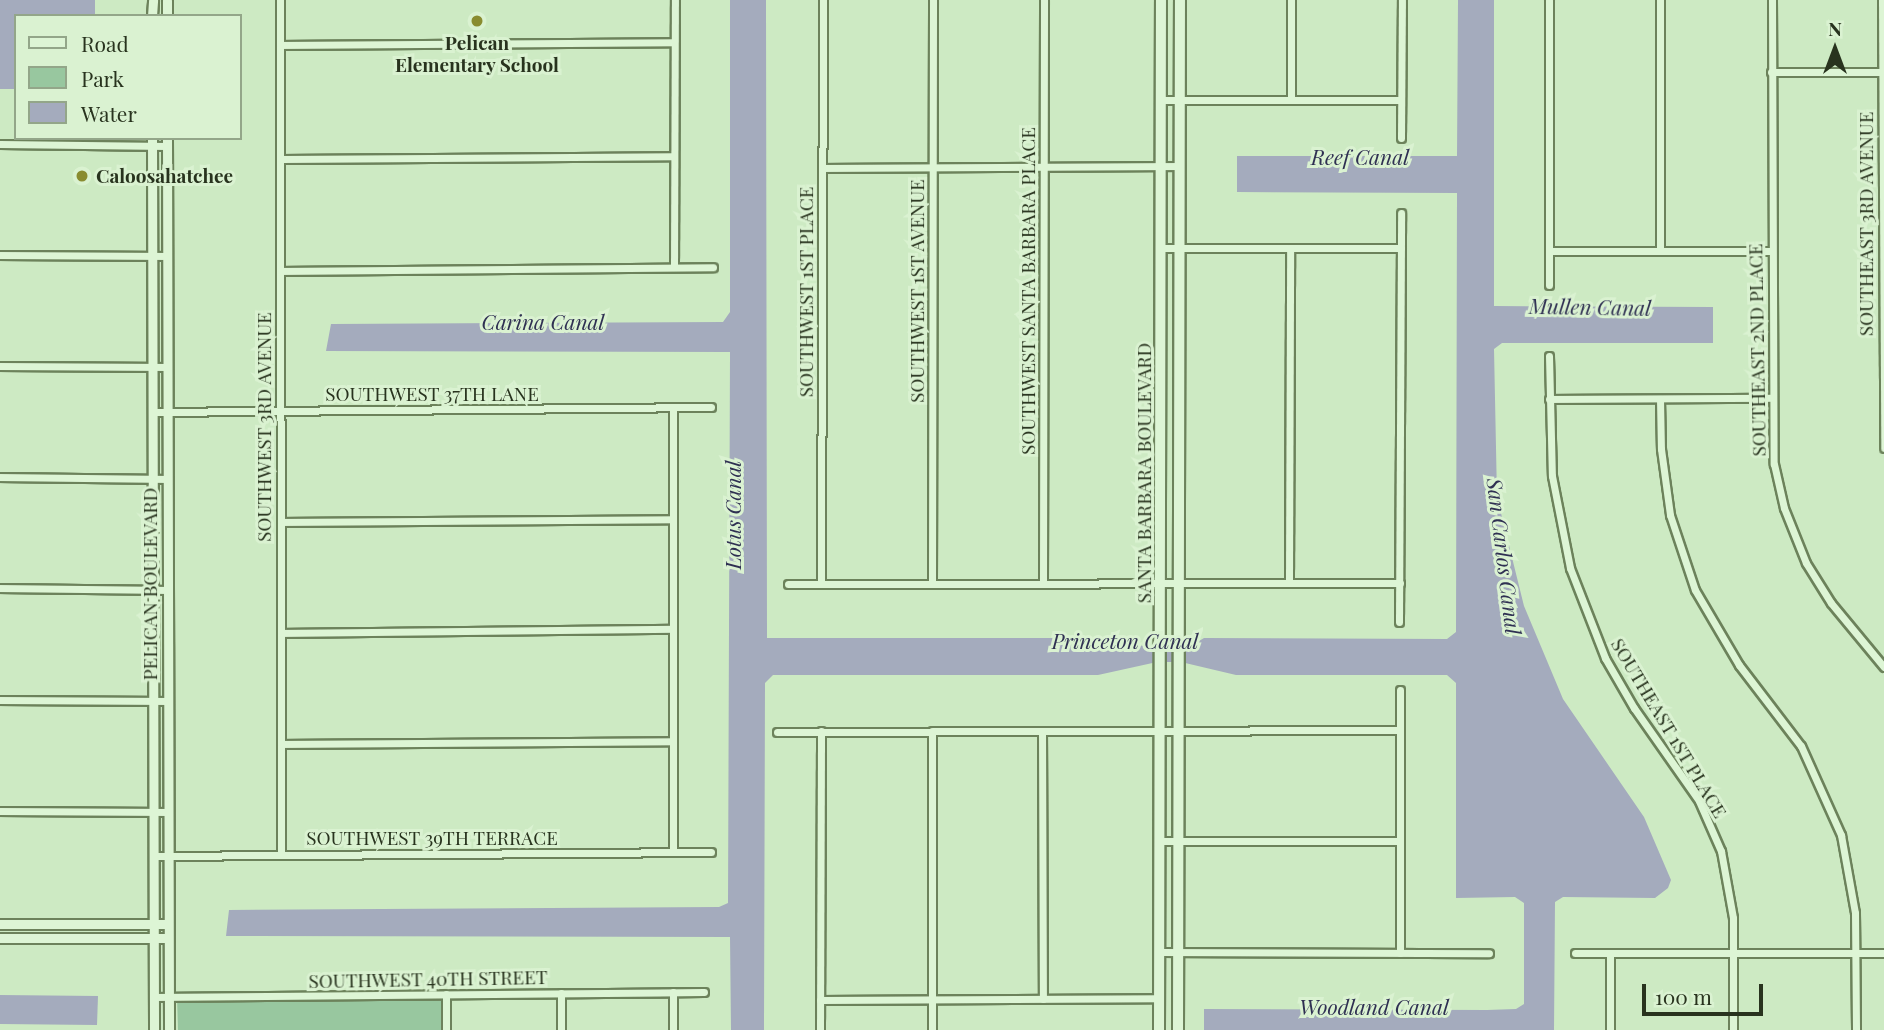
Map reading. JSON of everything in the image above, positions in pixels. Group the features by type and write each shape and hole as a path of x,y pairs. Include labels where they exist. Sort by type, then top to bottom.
{"main road":[{"name":"SANTA BARBARA BOULEVARD","path":"1159,1030 1163,670 1160,405 1161,0"},
{"name":"SANTA BARBARA BOULEVARD","path":"1178,1030 1175,643 1179,405 1180,0"},
{"path":"1160,405 1179,405"}],"street":[{"name":"SOUTHWEST 3RD AVENUE","path":"280,0 281,855"},
{"path":"674,267 675,0"},
{"name":"SOUTHWEST 1ST PLACE","path":"821,583 823,0"},
{"name":"SOUTHWEST 1ST AVENUE","path":"932,583 933,0"},
{"name":"SOUTHWEST SANTA BARBARA PLACE","path":"1043,583 1044,0"},
{"path":"1290,100 1291,0"},
{"path":"1401,138 1402,0"},
{"path":"1549,0 1549,285"},
{"path":"1660,0 1660,250"},
{"name":"SOUTHEAST 2ND PLACE","path":"1772,0 1771,398 1774,464 1793,534 1831,603 1884,667"},
{"name":"SOUTHEAST 3RD AVENUE","path":"1882,0 1884,449"},
{"path":"280,44 674,42"},
{"path":"1771,72 1883,72"},
{"path":"1161,100 1401,100"},
{"name":"PELICAN BOULEVARD","path":"152,142 154,1030"},
{"path":"0,145 167,142"},
{"name":"PELICAN BOULEVARD","path":"167,142 169,1030"},
{"path":"281,159 674,156"},
{"path":"823,168 1179,166"},
{"path":"1399,622 1401,212"},
{"path":"1160,248 1401,248"},
{"path":"1289,582 1290,248"},
{"path":"1550,251 1771,251"},
{"path":"0,255 167,256"},
{"path":"281,271 713,267"},
{"name":"SOUTHEAST 1ST PLACE","path":"1549,356 1552,476 1574,580 1619,684 1707,817 1727,873 1733,953 1733,1030"},
{"path":"0,366 167,367"},
{"path":"1549,399 1771,398"},
{"path":"1660,399 1664,479 1685,564 1720,638 1796,737 1824,789 1849,864 1856,953 1856,1030"},
{"name":"SOUTHWEST 37TH LANE","path":"152,412 711,407"},
{"path":"673,408 673,852"},
{"path":"0,477 167,479"},
{"path":"281,522 673,519"},
{"path":"788,583 1400,583"},
{"path":"0,588 167,590"},
{"path":"281,633 673,629"},
{"path":"1400,690 1400,953"},
{"path":"0,700 167,701"},
{"path":"777,732 1400,730"},
{"path":"932,731 932,1030"},
{"path":"1042,731 1043,999"},
{"path":"820,1030 821,732"},
{"path":"281,744 673,741"},
{"path":"0,811 167,812"},
{"path":"1159,841 1400,841"},
{"name":"SOUTHWEST 39TH TERRACE","path":"153,856 711,852"},
{"path":"0,924 168,924"},
{"path":"0,938 168,938"},
{"path":"1159,952 1489,953"},
{"path":"1575,953 1884,953"},
{"path":"1609,1030 1610,953"},
{"path":"673,992 673,1030"},
{"name":"SOUTHWEST 40TH STREET","path":"153,997 704,992"},
{"path":"561,993 561,1030"},
{"path":"446,994 446,1030"},
{"path":"820,1000 1159,998"}],"green space":[{"path":"446,994 446,1030 178,1030 177,997"}],"water":[{"path":"0,0 95,0 95,14 14,14 14,89 0,89"},
{"path":"730,0 766,0 767,638 1099,638 1155,648 1186,649 1204,638 1447,639 1456,632 1457,193 1237,192 1237,156 1457,156 1458,0 1494,0 1494,306 1713,307 1713,343 1502,343 1494,349 1497,497 1524,606 1563,699 1644,817 1671,880 1668,888 1655,898 1563,897 1555,902 1554,1030 1204,1030 1204,1009 1487,1010 1516,1009 1524,1004 1524,903 1515,897 1456,898 1456,683 1447,675 1236,675 1181,662 1157,662 1098,675 773,675 765,683 764,1030 731,1030 730,937 226,936 229,910 719,907 728,903 730,352 326,351 331,324 723,322 730,312"},
{"path":"0,995 98,996 97,1025 0,1024"}],"place":[{"name":"Pelican Elementary School","path":"477,21"},
{"name":"Caloosahatchee","path":"82,176"}],"water label":[{"name":"Reef Canal","path":"1360,156"},
{"name":"Mullen Canal","path":"1590,306"},
{"name":"Carina Canal","path":"543,321"},
{"name":"Lotus Canal","path":"732,515"},
{"name":"San Carlos Canal","path":"1505,556"},
{"name":"Princeton Canal","path":"1125,640"},
{"name":"Woodland Canal","path":"1374,1006"}]}
